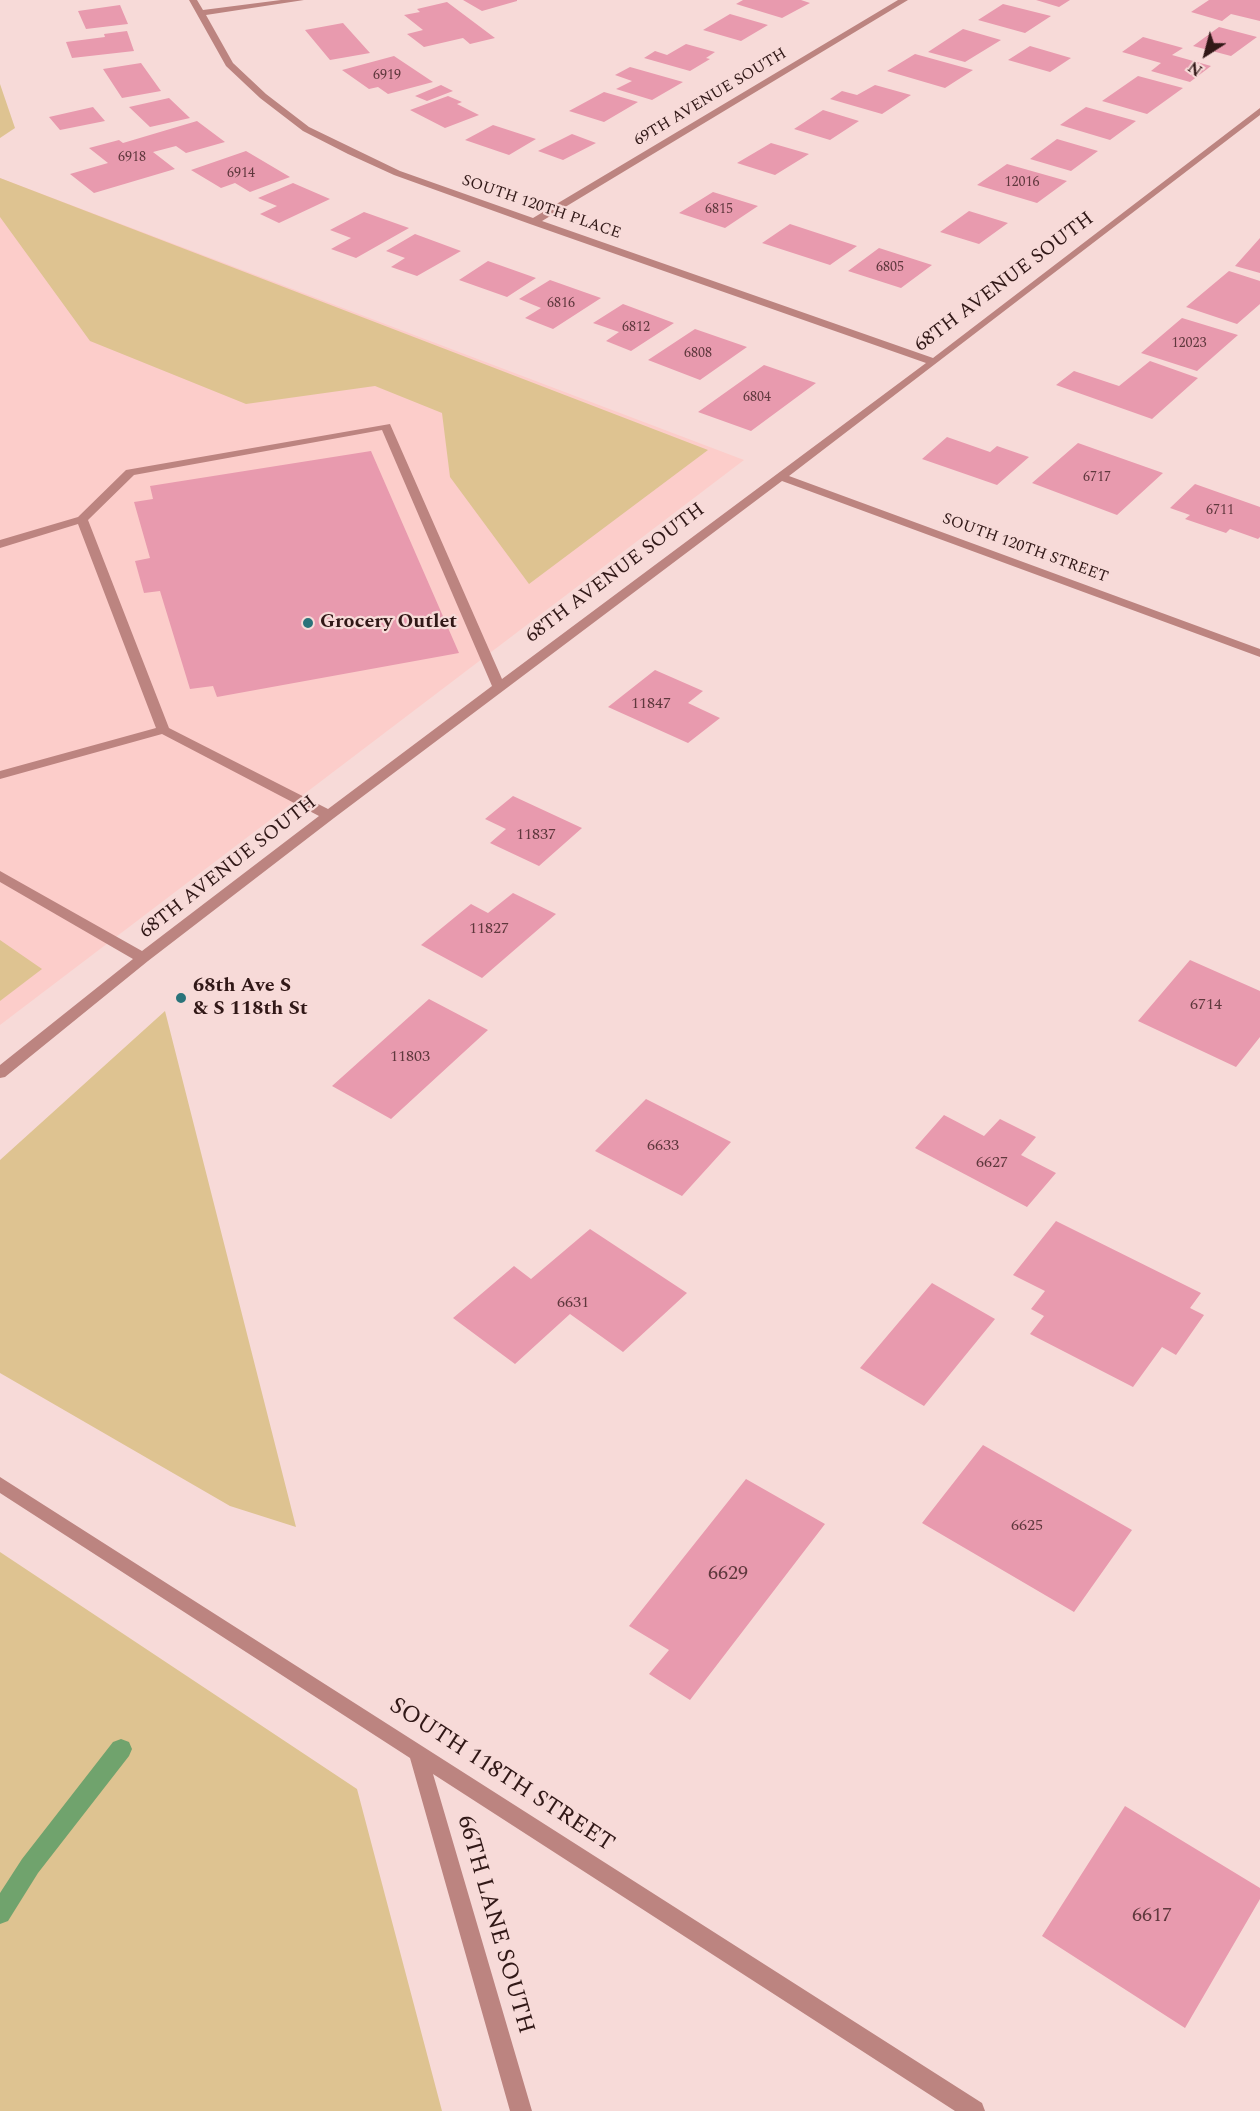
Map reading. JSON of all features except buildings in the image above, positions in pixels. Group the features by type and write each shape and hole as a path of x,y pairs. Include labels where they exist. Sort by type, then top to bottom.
{"street":[{"name":"SOUTH 120TH PLACE","path":"193,0 229,64 263,96 306,129 396,173 934,362"},
{"path":"200,13 300,0"},
{"name":"69TH AVENUE SOUTH","path":"533,222 904,0"},
{"name":"68TH AVENUE SOUTH","path":"0,1073 143,958 329,815 934,362 1260,111"},
{"path":"0,544 82,519 130,472 386,426 499,687"},
{"name":"SOUTH 120TH STREET","path":"779,476 1260,653"},
{"path":"82,519 163,730 329,815"},
{"path":"0,775 163,730"},
{"path":"0,876 143,958"},
{"name":"SOUTH 118TH STREET","path":"0,1484 974,2111"},
{"name":"66TH LANE SOUTH","path":"418,1754 521,2111"}],"shaded area":[{"path":"0,84 15,128 0,138"},
{"path":"0,178 744,460 0,1025"},
{"path":"0,178 708,450 529,584 450,477 442,413 375,386 246,404 90,341 0,217"},
{"path":"0,940 42,969 0,1001"},
{"path":"165,1011 296,1527 230,1506 0,1373 0,1160"},
{"path":"0,1552 357,1789 442,2111 0,2111"}],"waterway":[{"path":"0,1913 30,1866 121,1749"}],"place":[{"name":"Grocery Outlet","path":"308,623"},
{"name":"68th Ave S & S 118th St","path":"181,998"}]}
